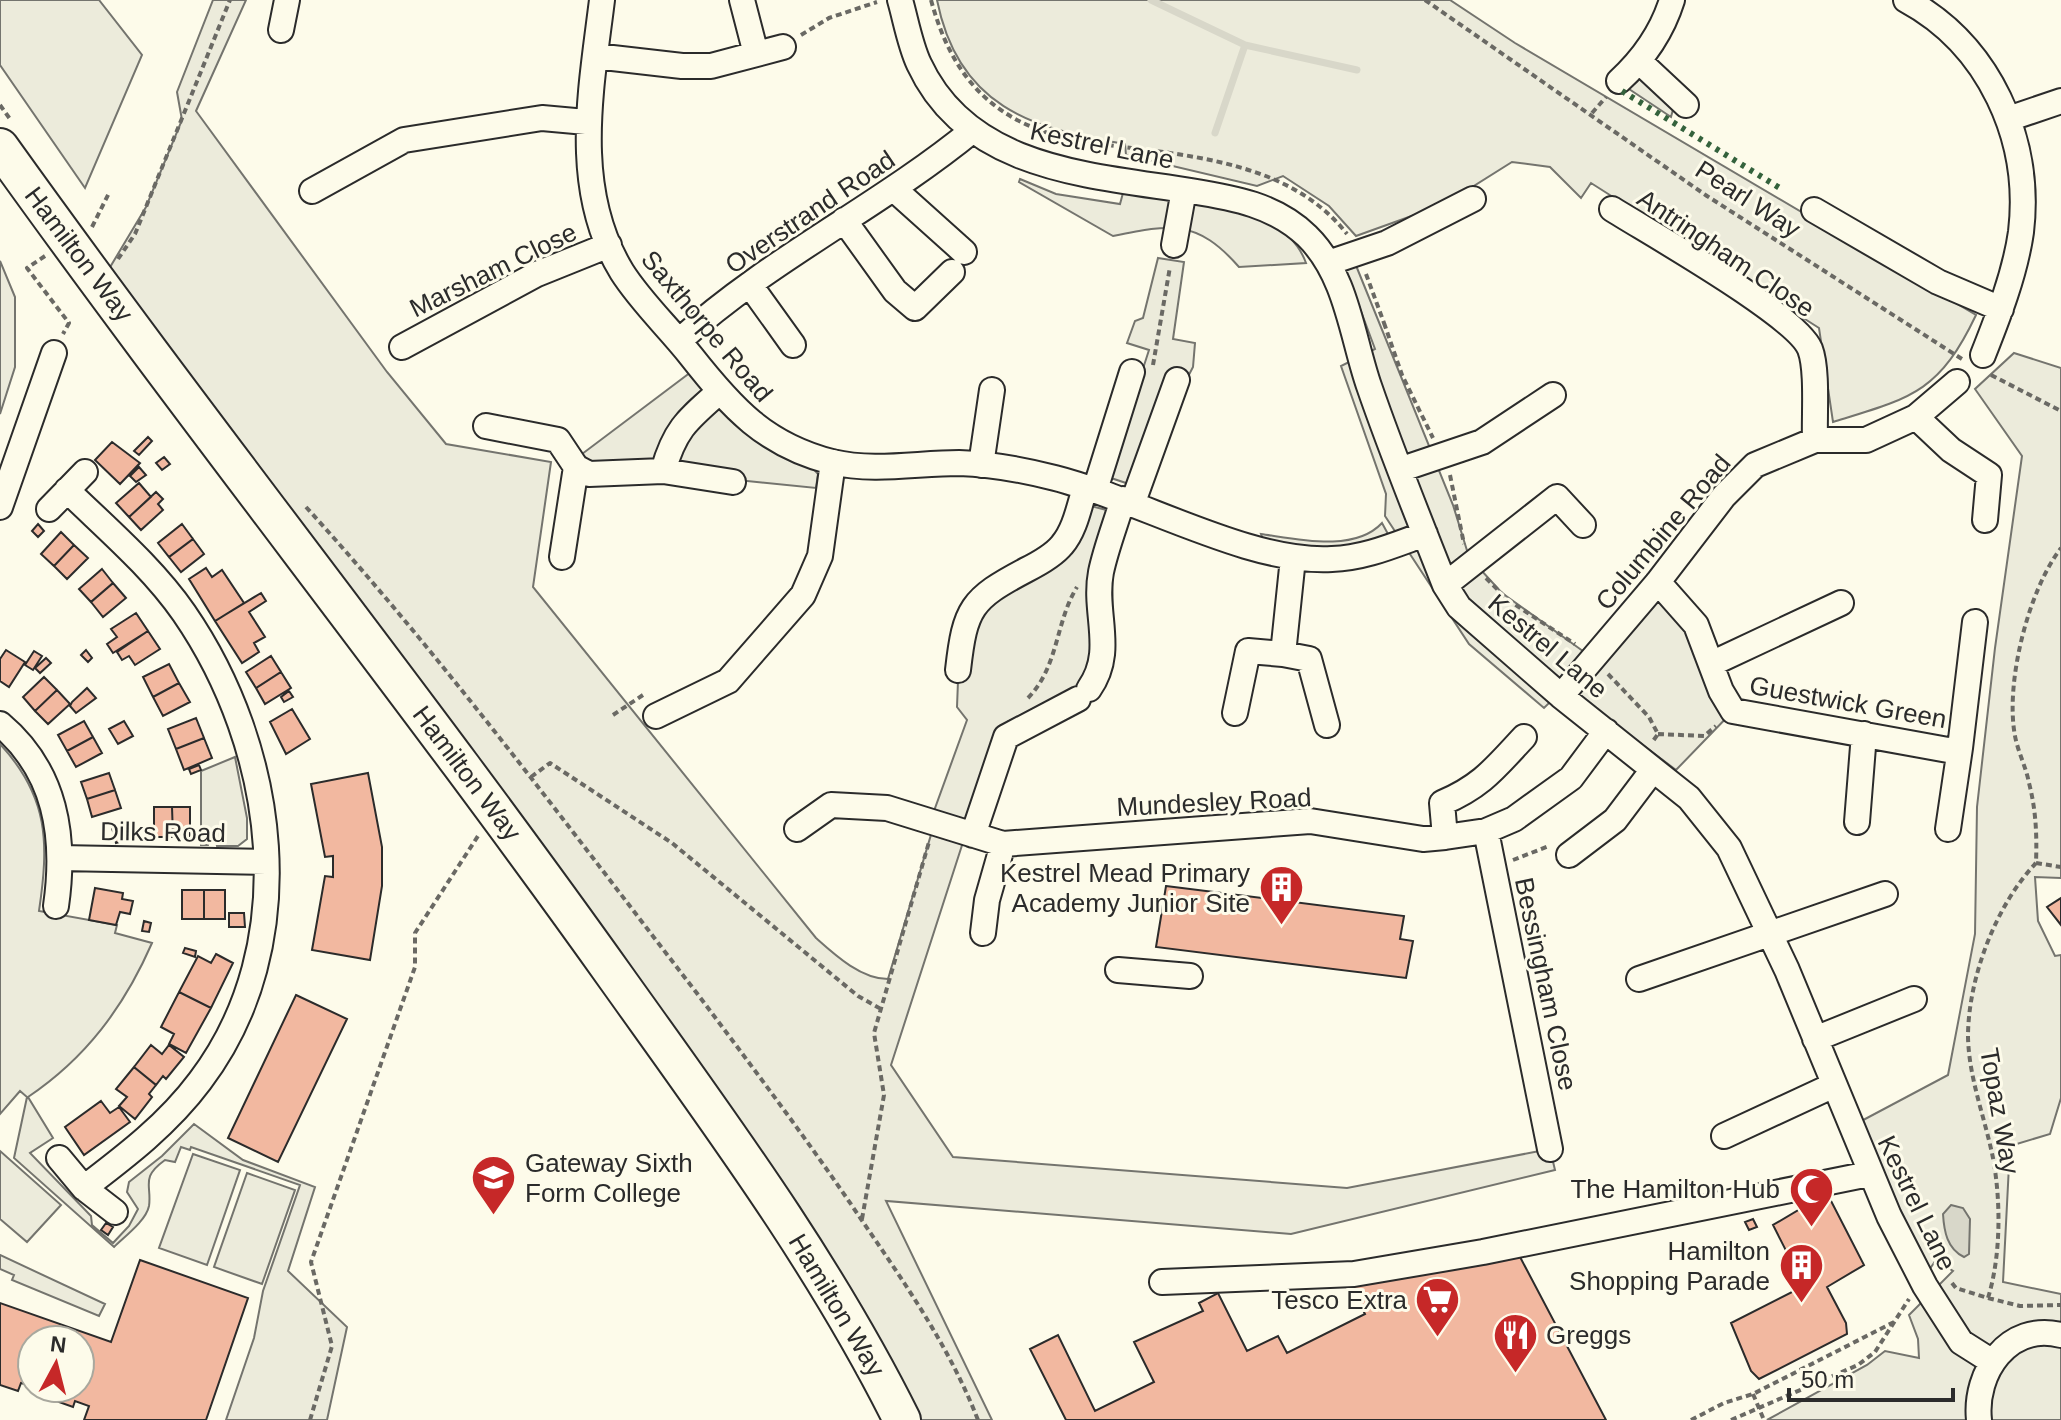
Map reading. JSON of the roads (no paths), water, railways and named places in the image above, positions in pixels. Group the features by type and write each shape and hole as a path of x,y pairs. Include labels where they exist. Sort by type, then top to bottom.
{"highway":[{"name":"Hamilton Way","path":"0,147 67,241 529,855 760,1179 870,1355 902,1420"}],"street":[{"path":"281,30 287,0"},
{"name":"Saxthorpe Road","path":"602,0 586,122 595,198 609,245 622,272 719,392 757,428 800,453 857,467 981,465 1055,478 1128,500 1254,548 1293,558 1330,560 1361,556 1425,534"},
{"path":"742,0 756,54"},
{"name":"Kestrel Lane","path":"900,0 918,63 954,115 992,145 1019,158 1073,172 1244,201 1280,214 1308,237 1328,263 1343,297 1369,386 1445,585 1459,607 1561,696 1689,798 1729,848 1815,1039 1919,1290 1961,1342 1991,1361"},
{"path":"1619,81 1640,62 1667,17 1672,0"},
{"name":"Columbine Road","path":"1561,696 1658,582 1724,496 1755,465 1815,440 1866,440 1916,417 1974,369 2001,309 2021,232 2021,168 2003,101 1976,57 1926,11 1906,0"},
{"path":"595,56 682,66 711,66 783,47"},
{"path":"1640,62 1686,105"},
{"path":"2008,119 2061,101"},
{"path":"312,191 404,140 542,118 586,122"},
{"name":"Overstrand Road","path":"679,341 750,285 844,220 895,190 973,130"},
{"path":"844,220 895,291 915,308 958,262 895,190"},
{"path":"1174,245 1184,190"},
{"path":"1328,263 1387,243 1473,199"},
{"name":"Antringham Close","path":"1612,209 1715,273 1802,334 1811,352 1815,440"},
{"path":"1814,210 1938,282 2001,309"},
{"name":"Marsham Close","path":"402,347 537,274 609,245"},
{"path":"750,285 793,345"},
{"path":"0,507 54,353"},
{"path":"958,670 961,636 972,607 986,591 1037,565 1061,547 1073,529 1132,372"},
{"path":"973,835 1006,737 1083,694 1096,679 1104,651 1101,573 1177,380"},
{"path":"981,465 992,390"},
{"path":"663,471 672,439 688,419 719,392"},
{"path":"1402,469 1482,442 1553,395"},
{"path":"1916,417 1951,450 1989,475 1985,520"},
{"path":"486,426 558,440 576,467 589,474 663,471 733,482"},
{"path":"650,705 728,681 803,595 820,556 833,462"},
{"path":"562,557 576,467"},
{"path":"49,509 85,472"},
{"path":"67,490 150,571 208,651 237,711 252,758 262,808 266,862 263,926 256,962 238,1013 218,1055 171,1116 84,1188"},
{"path":"1445,585 1557,497 1583,525"},
{"path":"1283,654 1293,558"},
{"name":"Guestwick Green","path":"1658,582 1696,625 1733,711 1785,723 1948,750 1960,748"},
{"path":"1711,664 1841,603"},
{"name":"Guestwick Green","path":"1948,829 1975,622"},
{"path":"1235,713 1248,651 1283,654 1309,659 1327,725"},
{"path":"0,724 21,744 47,784 59,826 56,906"},
{"name":"Mundesley Road","path":"797,829 831,805 887,808 1003,844 1310,821 1423,839 1445,837 1486,831 1514,819 1571,778 1606,731"},
{"path":"1857,822 1864,734"},
{"path":"1445,837 1442,803 1467,793 1485,780 1524,737"},
{"path":"1562,848 1615,820 1646,766"},
{"name":"Bessingham Close","path":"1486,831 1550,1149"},
{"path":"983,933 987,900 1003,844"},
{"name":"Dilks Road","path":"60,858 266,862"},
{"path":"1639,979 1885,894"},
{"path":"1118,970 1190,976"},
{"path":"1815,1039 1914,999"},
{"path":"1724,1136 1834,1085"},
{"path":"59,1158 84,1188 115,1212"},
{"path":"1162,1282 1354,1274 1483,1252 1869,1174"},
{"path":"1979,1420 1977,1400 1981,1380 1991,1361 2008,1345 2029,1335 2061,1335"}],"waterway":[{"path":"1151,0 1245,45 1357,70"},
{"path":"1215,133 1245,45"}],"place":[{"name":"Kestrel Mead Primary Academy Junior Site","path":"1281,927"},
{"name":"Gateway Sixth Form College","path":"494,1217"},
{"name":"The Hamilton Hub","path":"1811,1228"},
{"name":"Hamilton Shopping Parade","path":"1801,1305"},
{"name":"Tesco Extra","path":"1438,1339"},
{"name":"Greggs","path":"1515,1374"}]}
